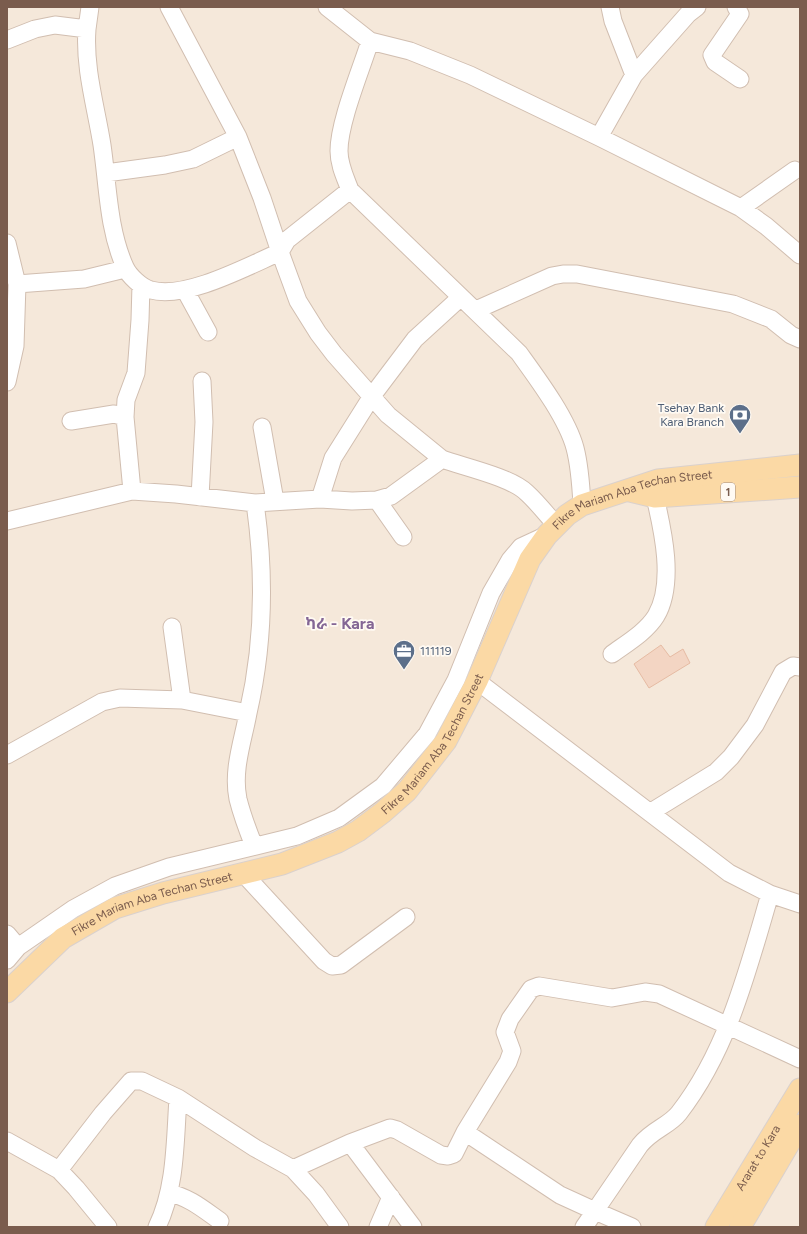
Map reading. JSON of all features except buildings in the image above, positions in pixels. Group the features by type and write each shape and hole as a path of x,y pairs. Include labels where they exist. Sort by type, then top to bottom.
{"main road":[{"name":"Fikre Mariam Aba Techan Street","path":"656,489 800,465"},
{"name":"Fikre Mariam Aba Techan Street","path":"7,992 63,938 115,908 163,893 282,864 338,842 358,831 382,813 407,791 446,741 477,681 530,559 552,530 582,505 630,491 656,489 800,488"},
{"name":"Ararat to Kara","path":"716,1227 800,1089"},
{"name":"Ararat to Kara","path":"740,1227 800,1125"}],"street":[{"path":"90,7 86,46 88,67 106,173 111,216 116,241 125,269 141,286 162,292 185,290 225,276 280,252 286,240 350,190"},
{"path":"7,960 18,948 73,909 115,886 169,867 297,836 339,818 383,786 427,734 456,680 491,593 510,560 521,547 552,530 527,492 500,479 442,459 388,415 334,354 318,333 298,301 262,198 238,137 169,7"},
{"path":"610,7 613,21 634,75"},
{"path":"599,137 634,75 688,14 697,7"},
{"path":"736,7 740,14 712,55 715,62 740,79"},
{"path":"336,9 370,41 410,51 470,75 741,208 766,226 800,255"},
{"path":"7,40 36,29 55,24 87,29"},
{"path":"370,41 346,118 339,151 341,168 350,190 519,353 540,382 565,426 574,446 579,464 582,505"},
{"path":"106,173 165,165 193,159 238,137"},
{"path":"741,208 795,170"},
{"path":"7,243 17,284 15,346 7,382"},
{"path":"17,284 84,279 125,269"},
{"path":"476,310 552,276 577,274 733,304 771,319 791,335 800,339"},
{"path":"132,492 125,417 126,400 136,373 141,286"},
{"path":"185,290 208,332"},
{"path":"320,499 333,458 372,396 415,339 461,296"},
{"path":"200,497 204,430 202,381"},
{"path":"71,420 114,414 125,417"},
{"path":"262,427 275,501"},
{"path":"7,521 132,492 255,503 320,499 352,501 377,500 391,496 442,459"},
{"path":"612,654 646,628 656,616 662,602 666,575 665,541 656,489"},
{"path":"377,500 403,537"},
{"path":"254,846 238,798 237,766 255,686 259,655 261,613 260,542 255,503"},
{"path":"172,627 182,700"},
{"path":"651,812 716,772 744,742 783,672 793,666 800,667"},
{"path":"477,681 558,744 651,812 729,873 770,894 800,904"},
{"path":"7,754 102,702 120,698 182,700 248,713"},
{"path":"243,873 324,961 332,966 341,965 406,918"},
{"path":"584,1227 648,1136 673,1120 680,1112 706,1070 728,1026 770,894"},
{"path":"7,934 18,948"},
{"path":"293,1169 350,1143 390,1128 441,1155 448,1156 454,1154 465,1132 508,1062 512,1051 505,1032 510,1019 531,989 539,986 612,998 645,992 659,994 800,1059"},
{"path":"59,1170 103,1113 131,1081 142,1081 178,1098 255,1148 293,1169 316,1194 340,1227"},
{"path":"157,1227 163,1215 169,1194 178,1098"},
{"path":"465,1132 560,1194 595,1212 632,1227"},
{"path":"7,1140 59,1170 108,1227"},
{"path":"350,1143 413,1227"},
{"path":"169,1194 182,1196 197,1204 220,1221"},
{"path":"378,1227 391,1198"}],"shaded area":[{"path":"7,7 800,7 800,1227 7,1227"}],"place":[{"name":"Tsehay Bank Kara Branch","path":"740,434"},
{"name":"111119","path":"404,670"}],"district":[{"name":"ካራ - Kara","path":"340,623"}]}
